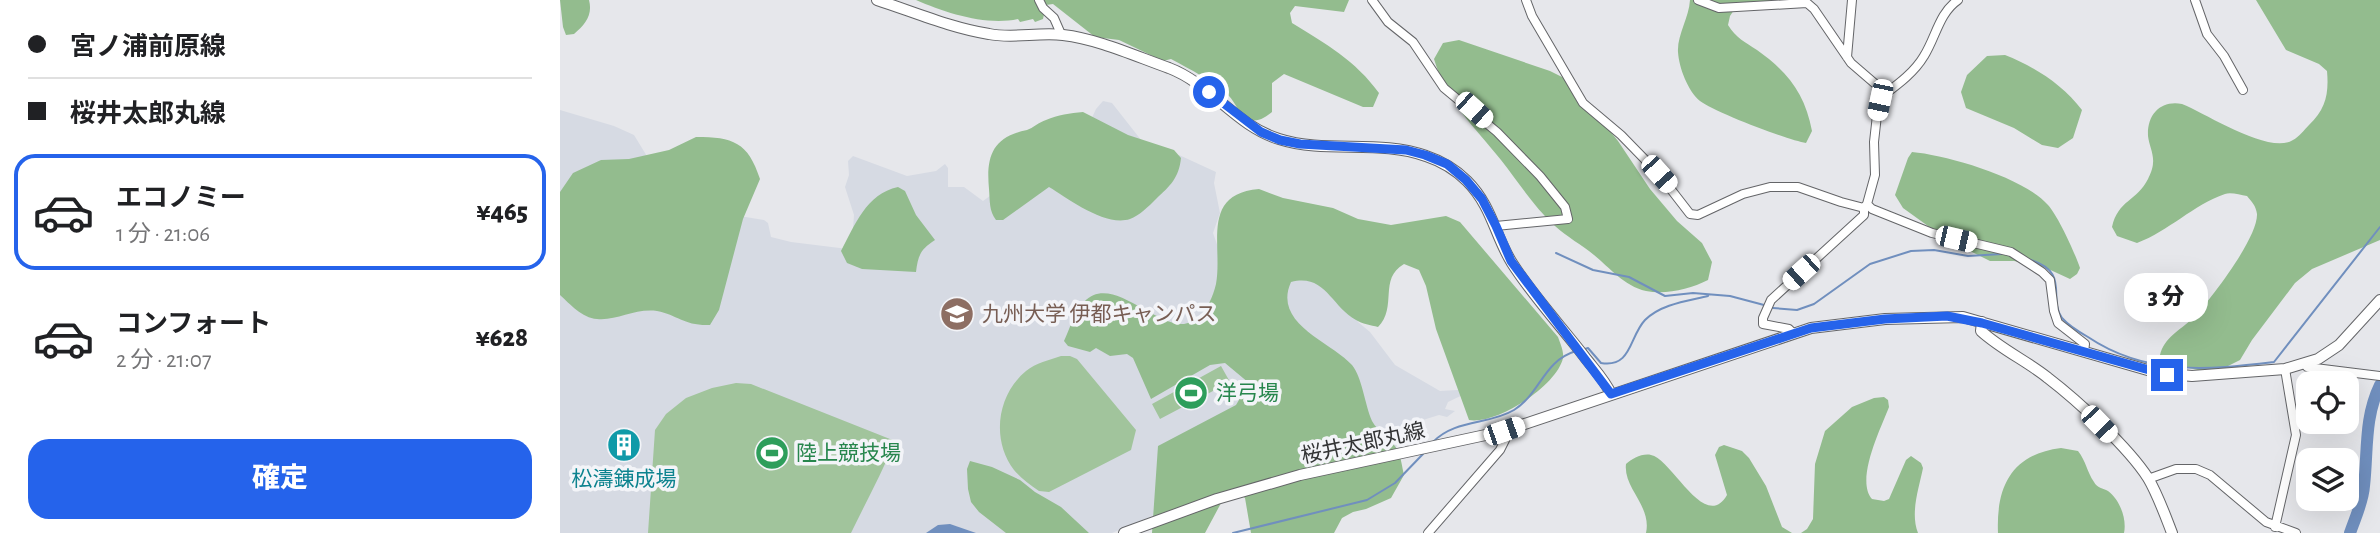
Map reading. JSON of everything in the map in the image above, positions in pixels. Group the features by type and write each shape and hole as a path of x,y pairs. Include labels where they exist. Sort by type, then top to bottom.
{"main road":[{"path":"877,0 990,35 1011,37 1061,34 1091,41 1190,78 1251,125 1280,140 1300,144 1406,150 1447,164 1466,180 1482,199 1511,261 1611,394"},
{"path":"2172,533 2148,479 2133,460 2046,376 1988,338 1981,331 1982,323 2177,376 2285,369 2305,364 2339,345 2380,300"},
{"name":"桜井太郎丸線","path":"1124,533 1268,484 1504,431 1811,328 1885,319 1947,316 1982,323"}],"street":[{"path":"1039,0 1054,18 1061,34"},
{"path":"1372,0 1388,22 1412,42 1444,88 1497,132 1540,176 1565,208 1568,219 1496,226"},
{"path":"1526,0 1532,16 1583,103 1621,135 1659,174 1690,214 1698,215 1743,194 1769,187 1798,187 1841,202 1866,206 1932,233 2011,252 2050,280 2058,323 2085,344 2084,351"},
{"path":"1698,0 1719,8 1807,3 1851,63 1878,84 1881,97 1875,125 1875,176 1864,215 1771,300 1763,318 1763,324 1789,329 1793,333"},
{"path":"1847,57 1852,0"},
{"path":"1881,97 1910,74 1921,61 1944,15 1958,0"},
{"path":"2195,0 2207,34 2224,56 2243,90"},
{"path":"2305,364 2307,367 2377,376"},
{"path":"2274,527 2296,435 2285,369"},
{"path":"1428,533 1500,450 1504,431"},
{"path":"2148,479 2176,469 2196,469 2210,475 2274,527 2296,533"}],"shaded area":[{"name":"九州大学 伊都キャンパス","path":"1103,101 1112,103 1145,145 1176,159 1179,155 1216,172 1214,183 1220,213 1213,233 1225,267 1274,244 1353,310 1358,322 1370,332 1395,365 1440,391 1475,389 1448,402 1445,409 1455,411 1447,417 1439,415 1410,424 1413,432 1391,451 1159,513 1112,533 560,533 560,110 614,126 634,135 656,171 727,214 764,220 768,223 771,237 856,250 860,235 853,229 854,215 845,187 849,175 848,161 853,156 907,176 936,171 945,164 948,168 948,187 964,187 983,201 1090,122"}],"green space":[{"path":"560,0 589,0 587,19 574,34 566,35"},
{"path":"916,0 1349,0 1344,12 1295,6 1290,13 1292,23 1350,62 1379,93 1373,107 1363,107 1284,74 1272,83 1272,112 1263,118 1249,120 1229,96 1201,76 1171,59 1163,61 1119,40 1095,37 1053,4 1046,5 1043,19 1020,22 1018,19 993,21 966,17"},
{"path":"1690,0 1776,0 1760,7 1734,10 1728,25 1738,37 1778,67 1800,95 1812,131 1806,143 1735,118 1708,106 1696,97 1685,79 1678,52"},
{"path":"2256,0 2380,0 2380,240 2312,269 2295,283 2240,360 2222,369 2202,371 2176,365 2160,355 2169,339 2192,319 2209,299 2241,253 2255,225 2257,214 2254,204 2247,196 2225,194 2137,243 2117,236 2112,227 2119,211 2144,186 2150,173 2153,160 2148,128 2153,115 2162,107 2174,103 2182,104 2254,138 2282,143 2297,137 2323,107 2327,94 2327,71 2319,64 2286,50"},
{"path":"1459,40 1550,71 1570,81 1618,141 1650,189 1677,221 1702,243 1712,262 1708,280 1670,292 1638,289 1624,281 1547,219 1446,89 1434,59 1443,43"},
{"path":"2005,55 2047,77 2066,92 2082,110 2073,138 2058,148 2042,145 2014,128 1966,108 1961,92 1967,75 1987,56"},
{"path":"1083,112 1128,135 1174,150 1181,158 1170,186 1137,216 1130,219 1099,216 1049,187 1003,220 996,220 990,206 988,178 990,158 999,143 1051,118"},
{"path":"696,137 720,138 737,144 750,157 760,179 743,219 719,310 710,325 694,324 657,311 641,311 604,319 581,313 560,295 560,192 573,173 601,160 629,159 669,150"},
{"path":"1912,152 1985,169 2037,195 2052,210 2066,235 2080,268 2077,274 2070,279 2044,267 2014,261 1990,261 1946,239 1903,208 1895,195"},
{"path":"898,187 905,191 916,215 935,240 921,253 916,272 862,269 847,263 841,251 863,212 878,196"},
{"path":"1259,189 1283,198 1333,208 1358,219 1391,225 1446,216 1460,222 1558,337 1563,358 1550,380 1524,401 1494,416 1469,420 1436,329 1426,286 1419,270 1404,264 1396,270 1390,285 1387,311 1378,327 1347,314 1320,286 1303,280 1291,282 1287,297 1297,321 1352,365 1372,421 1397,449 1404,475 1391,498 1342,518 1334,533 1251,533 1245,498 1236,491 1227,492 1205,533 1152,533 1158,446 1236,405 1249,383 1225,363 1210,365 1151,399 1133,358 1127,354 1110,356 1096,348 1090,352 1068,346 1064,341 1084,302 1095,295 1107,293 1172,322 1184,324 1200,319 1216,284 1218,224 1221,211 1228,201 1240,193"},
{"path":"1061,356 1077,359 1136,430 1131,450 1049,492 1039,491 1014,470 1007,458 1002,445 1000,418 1003,405 1016,381 1034,366"},
{"name":"洋弓場","path":"1221,366 1230,382 1160,419 1152,404"},
{"name":"陸上競技場","path":"736,383 751,384 895,441 851,533 648,533 655,430 666,414 686,398 712,388"},
{"path":"1884,397 1888,400 1889,407 1871,454 1866,480 1868,490 1872,499 1889,499 1906,460 1911,456 1921,463 1923,468 1915,509 1918,533 1801,533 1813,519 1815,464 1825,431 1852,407"},
{"path":"1724,445 1742,451 1749,458 1766,486 1782,527 1792,533 1646,533 1645,514 1629,481 1626,464 1634,458 1651,455 1669,468 1699,500 1709,505 1718,504 1727,495 1715,455 1719,447"},
{"path":"2061,448 2078,451 2095,484 2116,499 2123,516 2124,533 1998,533 2000,501 2010,475 2030,457"},
{"path":"970,461 992,467 1020,480 1061,507 1089,533 1006,533 979,512 971,502 967,469"}],"water":[{"path":"950,524 976,533 926,533 938,525"}],"waterway":[{"path":"2028,259 2050,271 2054,278 2058,310 2062,318 2110,350 2155,364 2178,367 2249,365 2274,362 2380,227"},
{"path":"1773,308 1797,310 1814,304 1870,264 1911,251 1934,250 1968,256 2002,254"},
{"path":"1556,253 1593,270 1629,277 1665,296 1693,293 1730,296 1764,305"},
{"path":"1585,349 1588,348 1601,363 1619,361 1629,350 1640,327 1651,315 1675,304 1708,296"},
{"path":"1433,442 1451,429 1514,410 1523,403 1556,362 1576,351"},
{"path":"2350,533 2363,492 2369,422 2380,385"},
{"path":"1233,533 1367,500 1395,483 1423,454"}],"place":[{"name":"九州大学 伊都キャンパス","path":"957,314"},
{"name":"洋弓場","path":"1191,393"},
{"name":"松濤錬成場","path":"624,445"},
{"name":"陸上競技場","path":"772,453"}],"route":[{"path":"1209,92 1261,132 1280,140 1300,144 1406,150 1447,164 1466,180 1482,199 1511,261 1611,394 1811,328 1885,319 1947,316 1963,317 2167,375"}]}
